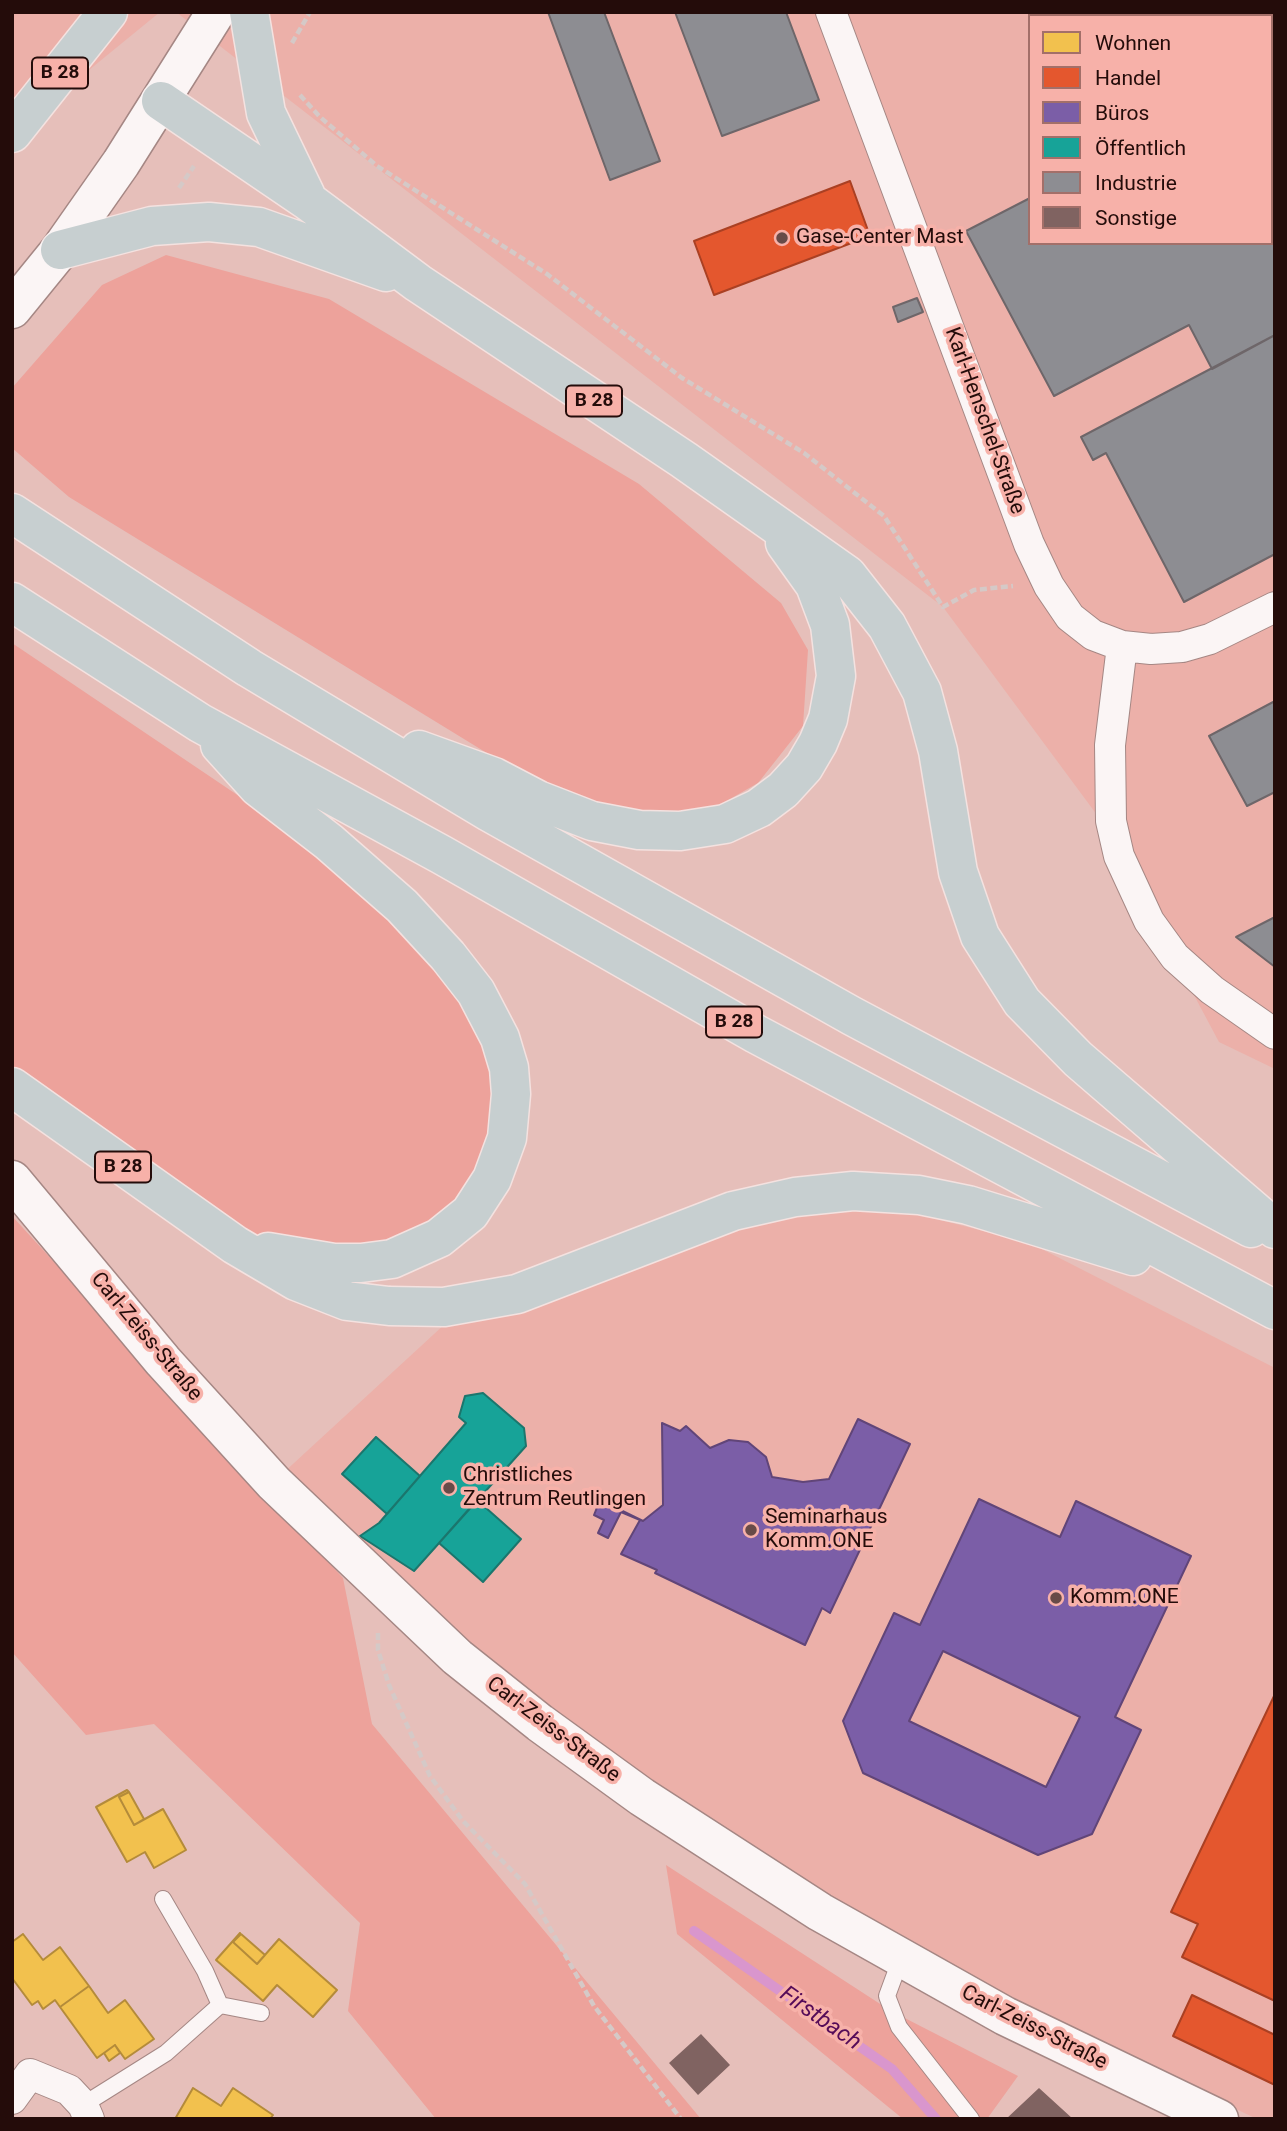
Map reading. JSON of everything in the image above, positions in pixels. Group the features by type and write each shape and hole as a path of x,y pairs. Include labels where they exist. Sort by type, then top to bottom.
{"highway":[{"name":"B 28","path":"12,133 108,12"},
{"name":"B 28","path":"249,12 266,113 308,201"},
{"name":"B 28","path":"161,101 308,201 418,282 847,575 887,626 916,681 938,751 958,872 980,936 1022,1002 1078,1059 1275,1229"},
{"name":"B 28","path":"60,250 152,226 209,222 259,227 418,282"},
{"name":"B 28","path":"12,513 164,614 335,721 840,1009 1275,1240"},
{"name":"B 28","path":"335,721 494,777 538,800 592,821 639,830 680,831 724,824 759,808 783,790 804,767 828,719 836,676 830,625 815,585 769,521"},
{"name":"B 28","path":"12,602 200,723 442,855 756,1034 1275,1310"},
{"path":"200,723 258,787 329,842 402,906 448,956 476,992 500,1038 509,1068 511,1094 507,1138 492,1179 470,1213 439,1238 392,1259 360,1263 334,1263 235,1245"},
{"name":"B 28","path":"12,1087 235,1245 296,1282 347,1301 388,1306 444,1307 517,1294 733,1211 794,1197 853,1191 919,1195 968,1205 1230,1287"}],"street":[{"path":"12,309 60,250 161,101 216,12"},
{"name":"Karl-Henschel-Straße","path":"831,12 1029,544 1049,586 1070,617 1093,635 1122,646 1152,649 1182,647 1210,639 1275,607"},
{"path":"1122,646 1110,745 1111,821 1119,856 1149,921 1175,957 1212,990 1275,1034"},
{"name":"Carl-Zeiss-Straße","path":"12,1180 163,1361 274,1483 457,1657 540,1723 642,1797 808,1905 1005,2015 1219,2119"},
{"path":"12,2099 21,2070 69,2090 86,2112"}],"lane":[{"path":"163,1899 205,1971 220,2005"},
{"path":"901,1958 887,1996 900,2027 971,2119"},
{"path":"220,2005 261,2013"},
{"path":"86,2112 166,2053 220,2005"}],"path":[{"path":"291,45 310,12"},
{"path":"292,86 320,117 377,166 547,274 682,378 804,453 884,516 943,607 974,590 1049,586"},
{"path":"396,1600 377,1622 379,1650 389,1685 430,1776 464,1821 525,1884 594,2006 681,2119"}],"shaded area":[{"path":"12,12 160,12 12,133"},
{"path":"176,12 1275,12 1275,1069 1219,1042 1100,819 943,607"},
{"path":"166,255 329,299 639,484 781,603 808,650 803,726 758,783 709,811 618,818 526,777 69,497 12,448 12,388 102,285"},
{"path":"12,643 402,906 476,992 507,1138 418,1249 235,1245 12,1087"},
{"path":"851,1210 917,1214 1030,1243 1275,1368 1275,2119 1257,2119 953,1975 547,1716 281,1475 446,1323 681,1246 797,1213"},
{"path":"12,1216 343,1578 372,1724 701,2119 436,2119 348,2011 360,1923 154,1724 86,1735 12,1652"},
{"path":"666,1865 891,2011 1018,2076 987,2119 903,2119 677,1934"}],"building: Wohnen":[{"path":"127,1790 129,1792 119,1797 134,1825 163,1809 186,1850 154,1868 145,1852 127,1862 96,1807"},
{"path":"129,1792 144,1819 134,1825 119,1797"},
{"path":"240,1933 233,1942 257,1964 279,1939 337,1990 313,2017 277,1985 263,2001 216,1960"},
{"path":"23,1934 43,1960 60,1947 89,1986 60,2007 55,2000 43,2009 38,2001 32,2005 12,1978 12,1942"},
{"path":"241,1934 265,1955 257,1964 233,1942"},
{"path":"89,1986 108,2013 125,2000 154,2039 125,2059 115,2045 97,2058 60,2007"},
{"path":"115,2045 120,2053 109,2061 104,2053"},
{"path":"193,2088 221,2106 233,2088 273,2115 270,2119 175,2119"}],"building: Handel":[{"name":"Gase-Center Mast","path":"850,181 870,236 714,295 694,241"},
{"path":"1275,1694 1275,2001 1182,1957 1198,1924 1171,1912"},
{"path":"1192,1995 1275,2035 1275,2085 1173,2036"}],"building: Büros":[{"name":"Seminarhaus Komm.ONE","path":"858,1419 910,1444 830,1613 822,1608 805,1645 621,1554 640,1520 621,1512 608,1538 598,1533 604,1520 594,1515 600,1500 643,1521 663,1505 662,1423 680,1431 686,1426 710,1448 729,1440 748,1442 766,1457 772,1477 803,1482 829,1479"},
{"path":"979,1499 1060,1537 1076,1501 1191,1556 1115,1717 1141,1730 1092,1834 1038,1855 863,1773 843,1721 894,1613 920,1625","holes":["943,1651 1080,1717 1046,1787 909,1721"]}],"building: Öffentlich":[{"name":"Christliches Zentrum Reutlingen","path":"483,1393 524,1428 526,1446 414,1571 360,1536 379,1523 466,1423 459,1417 465,1396"},
{"path":"376,1437 420,1476 387,1514 342,1474"},
{"path":"477,1500 521,1539 483,1582 439,1543"}],"building: Industrie":[{"path":"548,12 604,12 660,161 610,180"},
{"path":"675,12 786,12 819,100 722,136"},
{"path":"1273,82 1275,85 1275,335 1212,369 1189,325 1054,396 966,231 1028,199 1028,245 1273,245"},
{"path":"917,298 923,312 898,322 893,307"},
{"path":"1275,335 1275,554 1184,602 1106,453 1093,460 1081,437"},
{"path":"1275,701 1275,792 1247,806 1209,736"},
{"path":"1275,917 1275,967 1236,937"}],"building: Sonstige":[{"path":"701,2034 730,2065 698,2095 669,2063"},
{"path":"1039,2088 1073,2119 1006,2119"}],"waterway":[{"name":"Firstbach","path":"694,1931 892,2069 936,2119"}],"place":[{"name":"Gase-Center Mast","path":"782,238"},
{"name":"Christliches Zentrum Reutlingen","path":"449,1488"},
{"name":"Seminarhaus Komm.ONE","path":"751,1530"},
{"name":"Komm.ONE","path":"1056,1598"}]}
